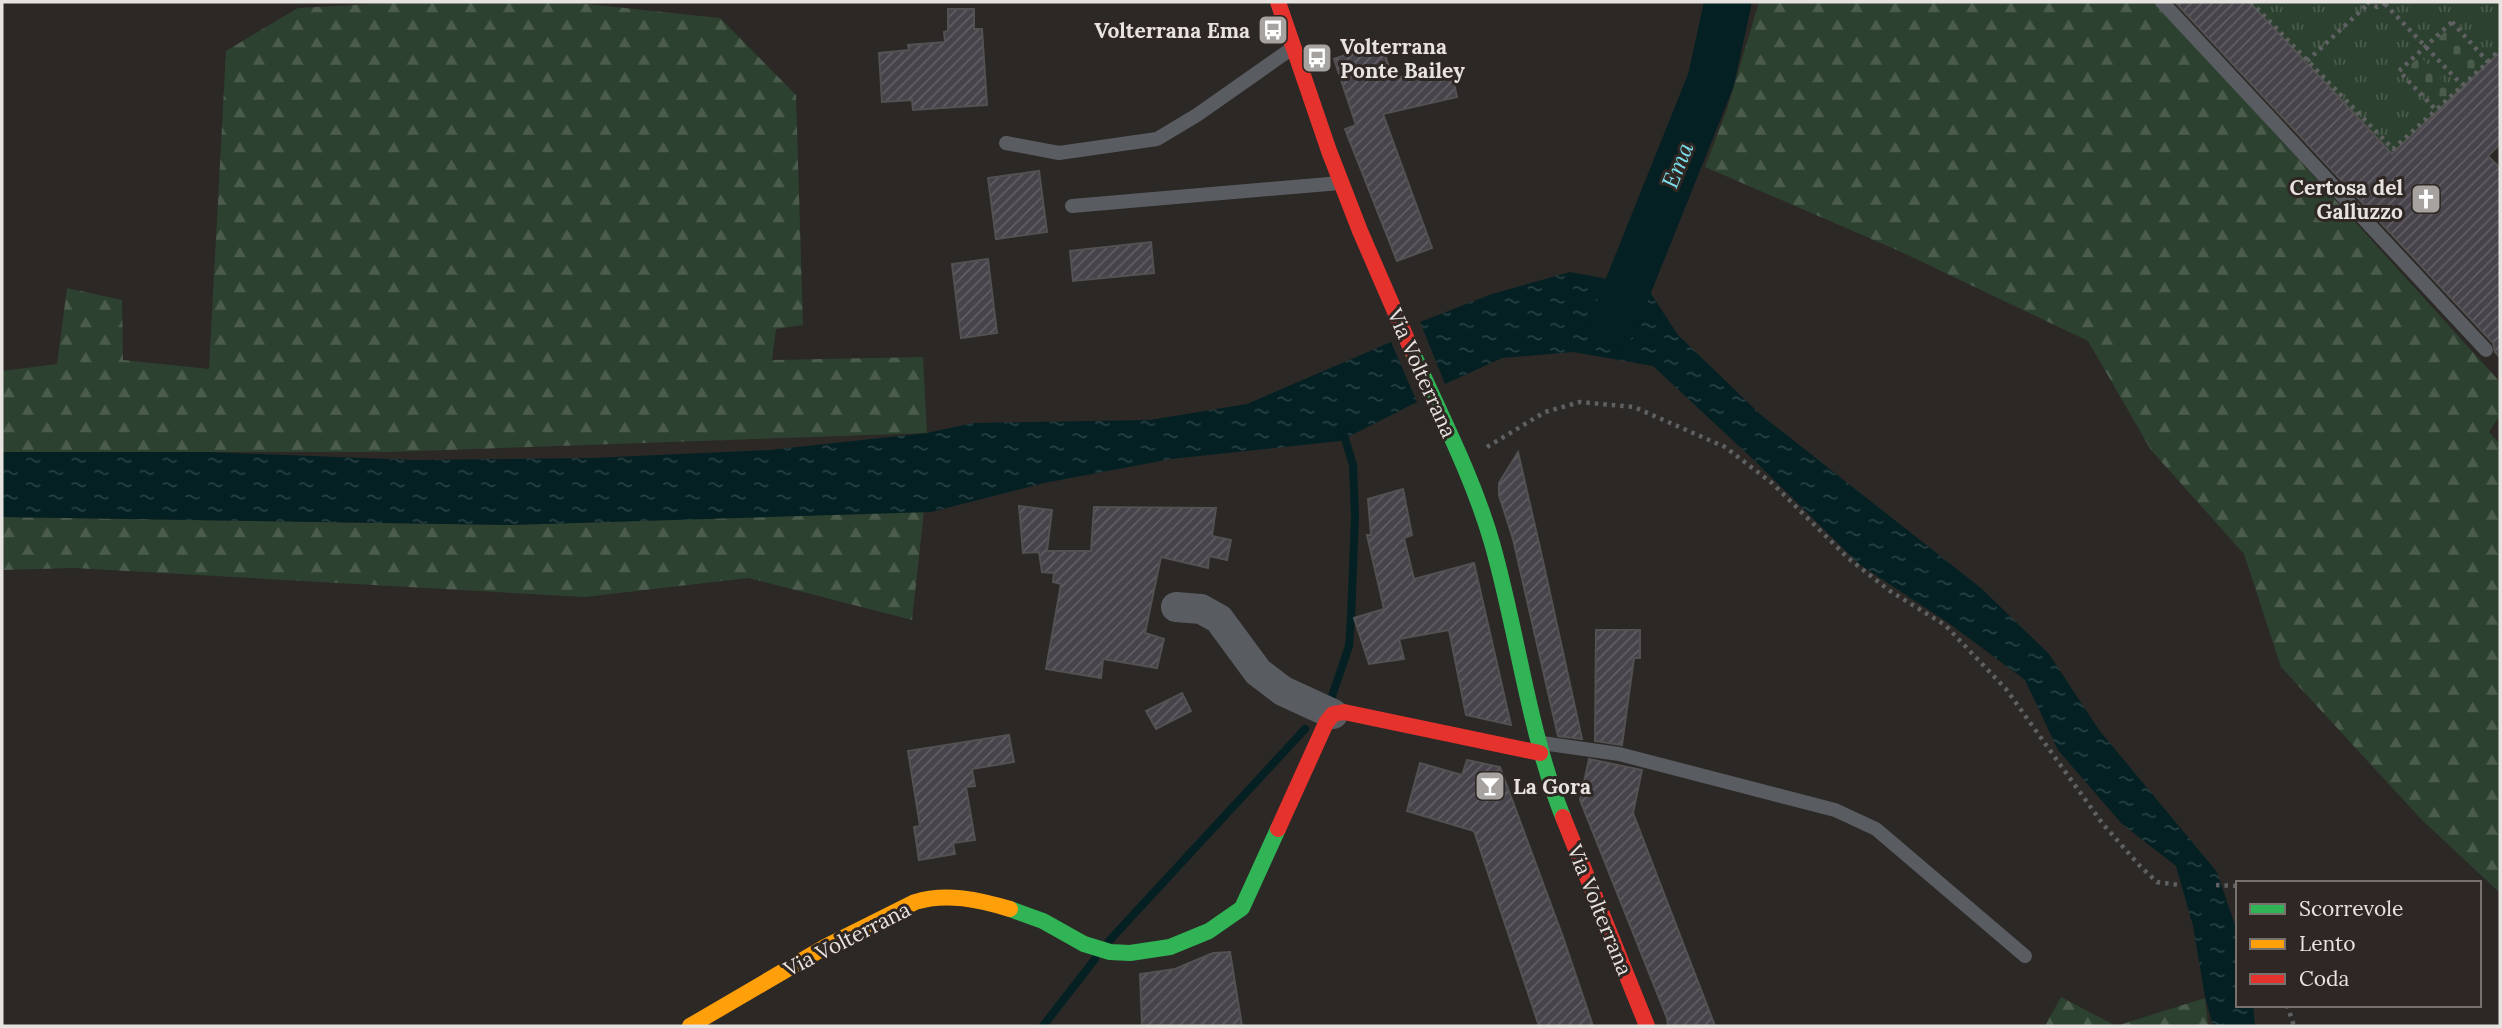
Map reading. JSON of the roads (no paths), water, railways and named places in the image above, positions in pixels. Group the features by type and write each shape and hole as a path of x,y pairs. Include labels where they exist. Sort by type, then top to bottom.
{"main road":[{"name":"Via Volterrana","path":"1278,2 1341,183 1477,499 1492,544 1539,748 1556,799 1647,1026"},
{"path":"1332,714 1344,712 1539,748"},
{"name":"Via Volterrana","path":"690,1026 836,940 929,898 970,900 1005,907 1040,920 1088,946 1114,953 1147,952 1187,942 1221,926 1242,908 1332,714"}],"street":[{"path":"1175,607 1201,609 1219,619 1258,673 1283,691 1332,714"}],"lane":[{"path":"2162,2 2486,350"},
{"path":"1006,143 1059,153 1157,139 1197,115 1292,48"},
{"path":"1072,206 1341,183"},
{"path":"1539,748 1619,754 1835,810 1876,829 2025,956"}],"water":[{"path":"1570,272 1646,286 1678,335 1761,415 1981,588 2049,654 2099,730 2217,872 2236,928 2236,1007 2253,1007 2255,1026 2213,1026 2205,997 2193,926 2176,866 2122,824 2058,750 2025,680 1950,624 1859,564 1756,462 1653,366 1573,352 1502,358 1445,384 1420,322 1492,294"},
{"path":"1391,342 1417,402 1340,441 1171,459 1044,483 931,512 511,525 2,517 2,452 207,452 414,460 592,458 770,450 927,433 973,423 1150,420 1247,404"}],"waterway":[{"name":"Ema","path":"1613,324 1711,80 1728,2"},
{"path":"1330,702 1349,646 1351,619 1355,516 1353,465 1342,429"},
{"path":"1109,941 1305,729"},
{"path":"1043,1026 1095,959"}],"place":[{"name":"Volterrana Ema","path":"1273,30"},
{"name":"Volterrana Ponte Bailey","path":"1317,58"},
{"name":"Certosa del Galluzzo","path":"2426,199"},
{"name":"La Gora","path":"1490,786"}]}
